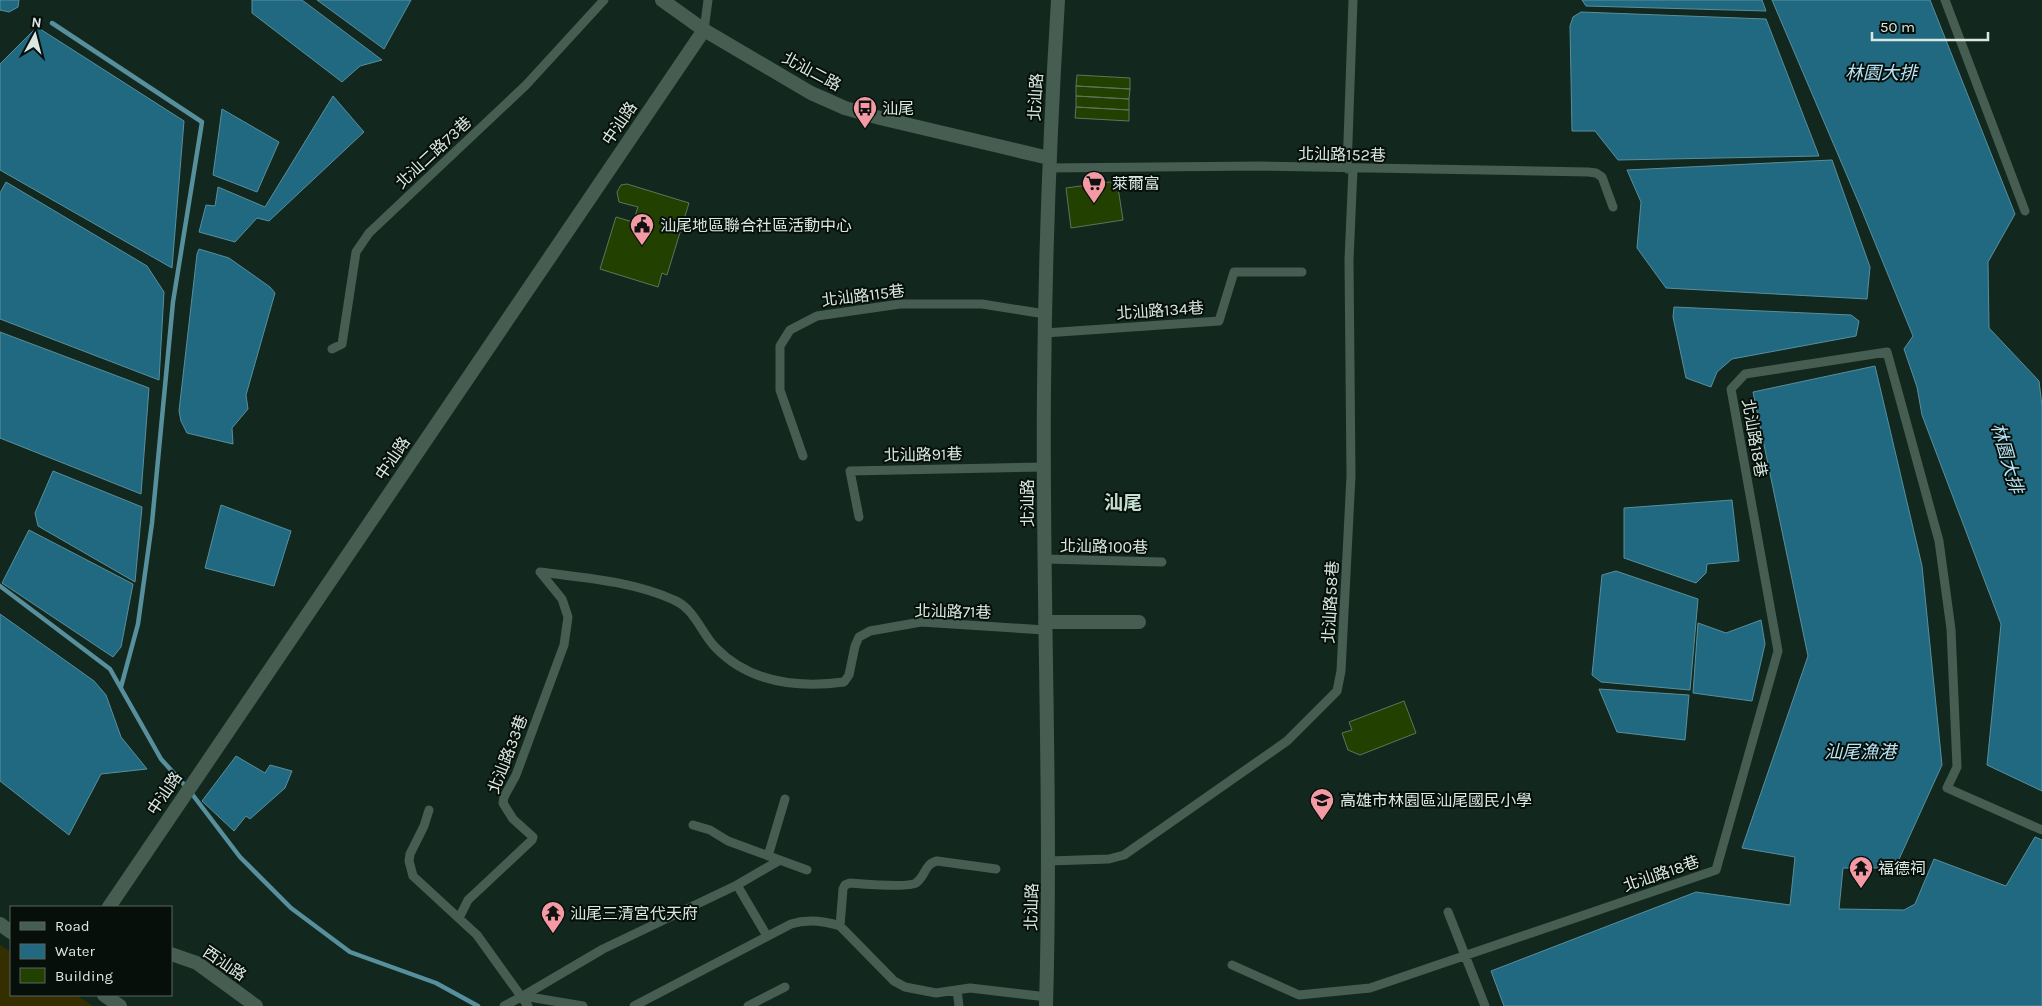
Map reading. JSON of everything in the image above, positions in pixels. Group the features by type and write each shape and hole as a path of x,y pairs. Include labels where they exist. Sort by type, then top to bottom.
{"street":[{"name":"北汕二路","path":"662,0 704,30 811,93 845,108 1049,163"},
{"name":"北汕路","path":"1047,1001 1049,861 1045,626 1045,333 1049,163 1058,0"},
{"name":"中汕路","path":"110,906 704,30"},
{"path":"1045,626 1139,622"},
{"name":"西汕路","path":"172,954 197,963 256,1006"},
{"path":"105,996 120,1006"}],"lane":[{"name":"北汕二路73巷","path":"332,349 342,344 356,252 369,233 526,85 604,0"},
{"path":"704,30 708,0"},
{"name":"北汕路58巷","path":"1049,861 1109,859 1124,855 1287,741 1337,691 1341,671 1352,476 1349,260 1353,0"},
{"path":"1945,0 2025,211"},
{"name":"北汕路152巷","path":"1049,163 1596,173 1602,177 1613,207"},
{"name":"北汕路134巷","path":"1045,333 1219,321 1234,272 1302,272"},
{"name":"北汕路115巷","path":"803,456 780,390 780,346 790,330 817,316 900,304 982,304 1046,314"},
{"name":"北汕路18巷","path":"1232,965 1299,995 1370,988 1716,870 1778,651 1731,389 1745,374 1888,352 1939,541 1942,560 1951,629 1957,768 1947,788 2042,830"},
{"name":"北汕路91巷","path":"859,517 850,471 1044,466"},
{"name":"北汕路100巷","path":"1045,559 1162,562"},
{"name":"北汕路71巷","path":"540,572 631,586 675,600 690,610 716,648 742,669 774,682 821,685 844,682 849,674 855,646 859,637 870,631 921,622 1045,626"},
{"name":"北汕路33巷","path":"459,918 468,900 533,837 513,819 503,803 504,797 516,775 564,645 568,617 562,599 540,572"},
{"path":"768,856 785,799"},
{"path":"429,810 424,826 410,854 409,862 414,876 477,935 523,996 528,1006"},
{"path":"693,825 710,830 728,840 807,870"},
{"path":"506,1005 603,949 738,885 780,860"},
{"path":"840,926 843,889 845,885 850,883 910,885 920,880 929,865 937,861 996,869"},
{"path":"738,885 767,936"},
{"path":"1448,912 1485,1006"},
{"path":"634,1006 767,936 800,921 830,923 840,926 894,981 905,987 936,992 970,988 1047,1001"},
{"path":"748,1006 785,988"},
{"path":"957,990 959,1006"},
{"path":"523,996 583,1006"}],"shaded area":[{"path":"0,945 10,951 10,996 78,996 93,1006 0,1006"}],"water":[{"path":"0,0 19,0 18,7 9,12 0,10"},
{"path":"252,0 302,0 382,60 360,66 342,82 252,13"},
{"path":"317,0 411,0 384,49"},
{"path":"1582,0 1762,0 1766,11 1586,6"},
{"name":"林園大排","path":"1772,0 1930,0 2015,214 1988,262 1989,328 2039,381 2042,406 2042,791 1987,765 2001,624 1922,415 1917,387 1904,349 1913,336"},
{"path":"1581,12 1766,19 1819,156 1618,160 1595,131 1572,131 1570,26 1573,17"},
{"path":"37,27 184,121 172,268 0,170 0,64"},
{"path":"333,96 364,132 269,221 257,218 235,242 199,232 206,205 215,206 218,187 265,207"},
{"path":"222,109 279,142 257,192 213,175"},
{"path":"1832,160 1870,267 1867,299 1666,288 1637,248 1641,202 1627,170"},
{"path":"6,182 147,266 164,292 159,380 0,319 0,193"},
{"path":"199,249 229,258 270,287 275,293 246,395 248,409 232,428 233,444 187,433 181,421 179,411"},
{"path":"1674,307 1851,315 1859,321 1856,336 1732,359 1717,372 1711,387 1686,378 1673,317"},
{"path":"0,332 149,388 141,494 0,438"},
{"name":"汕尾漁港","path":"1875,366 1922,566 1942,765 1895,868 1843,868 1839,909 1904,910 1915,904 1934,859 2006,886 2035,837 2042,840 2042,1006 1504,1006 1491,971 1696,892 1790,905 1795,857 1742,848 1808,656 1753,392"},
{"path":"53,471 142,507 135,582 38,526 35,513"},
{"path":"1732,500 1739,561 1707,564 1706,573 1696,583 1624,558 1624,508"},
{"path":"221,505 291,531 274,586 205,568"},
{"path":"29,530 133,584 121,647 113,657 2,583"},
{"path":"1616,571 1698,599 1690,690 1601,682 1592,675 1602,575"},
{"path":"0,614 94,681 106,695 121,737 147,769 101,774 69,835 0,781"},
{"path":"1761,620 1765,644 1752,701 1693,693 1698,623 1726,633"},
{"path":"1599,689 1689,695 1685,740 1617,732"},
{"path":"236,756 265,773 270,765 292,771 285,788 250,819 246,816 234,831 202,801"}],"building":[{"path":"1077,75 1130,78 1130,89 1076,86"},
{"path":"1076,86 1130,89 1129,99 1076,96"},
{"path":"1076,96 1129,99 1129,110 1076,107"},
{"path":"1076,107 1129,110 1129,121 1075,118"},
{"name":"萊爾富","path":"1117,181 1123,220 1071,228 1066,188"},
{"name":"汕尾地區聯合社區活動中心","path":"627,184 689,203 667,275 662,273 658,287 600,269 616,217 633,222 638,207 619,202 617,192 621,185"},
{"path":"1404,701 1416,733 1360,755 1348,750 1342,733 1352,730 1349,722"}],"waterway":[{"path":"52,23 202,122 173,302 152,523 138,624 121,687"},
{"path":"0,586 110,669 161,759 189,790 240,857 291,908 350,952 436,983 478,1006"}],"place":[{"name":"汕尾","path":"865,129"},
{"name":"萊爾富","path":"1094,204"},
{"name":"汕尾地區聯合社區活動中心","path":"642,246"},
{"name":"高雄市林園區汕尾國民小學","path":"1322,821"},
{"name":"福德祠","path":"1861,889"},
{"name":"汕尾三清宮代天府","path":"553,934"}],"district":[{"name":"汕尾","path":"1123,502"}]}
